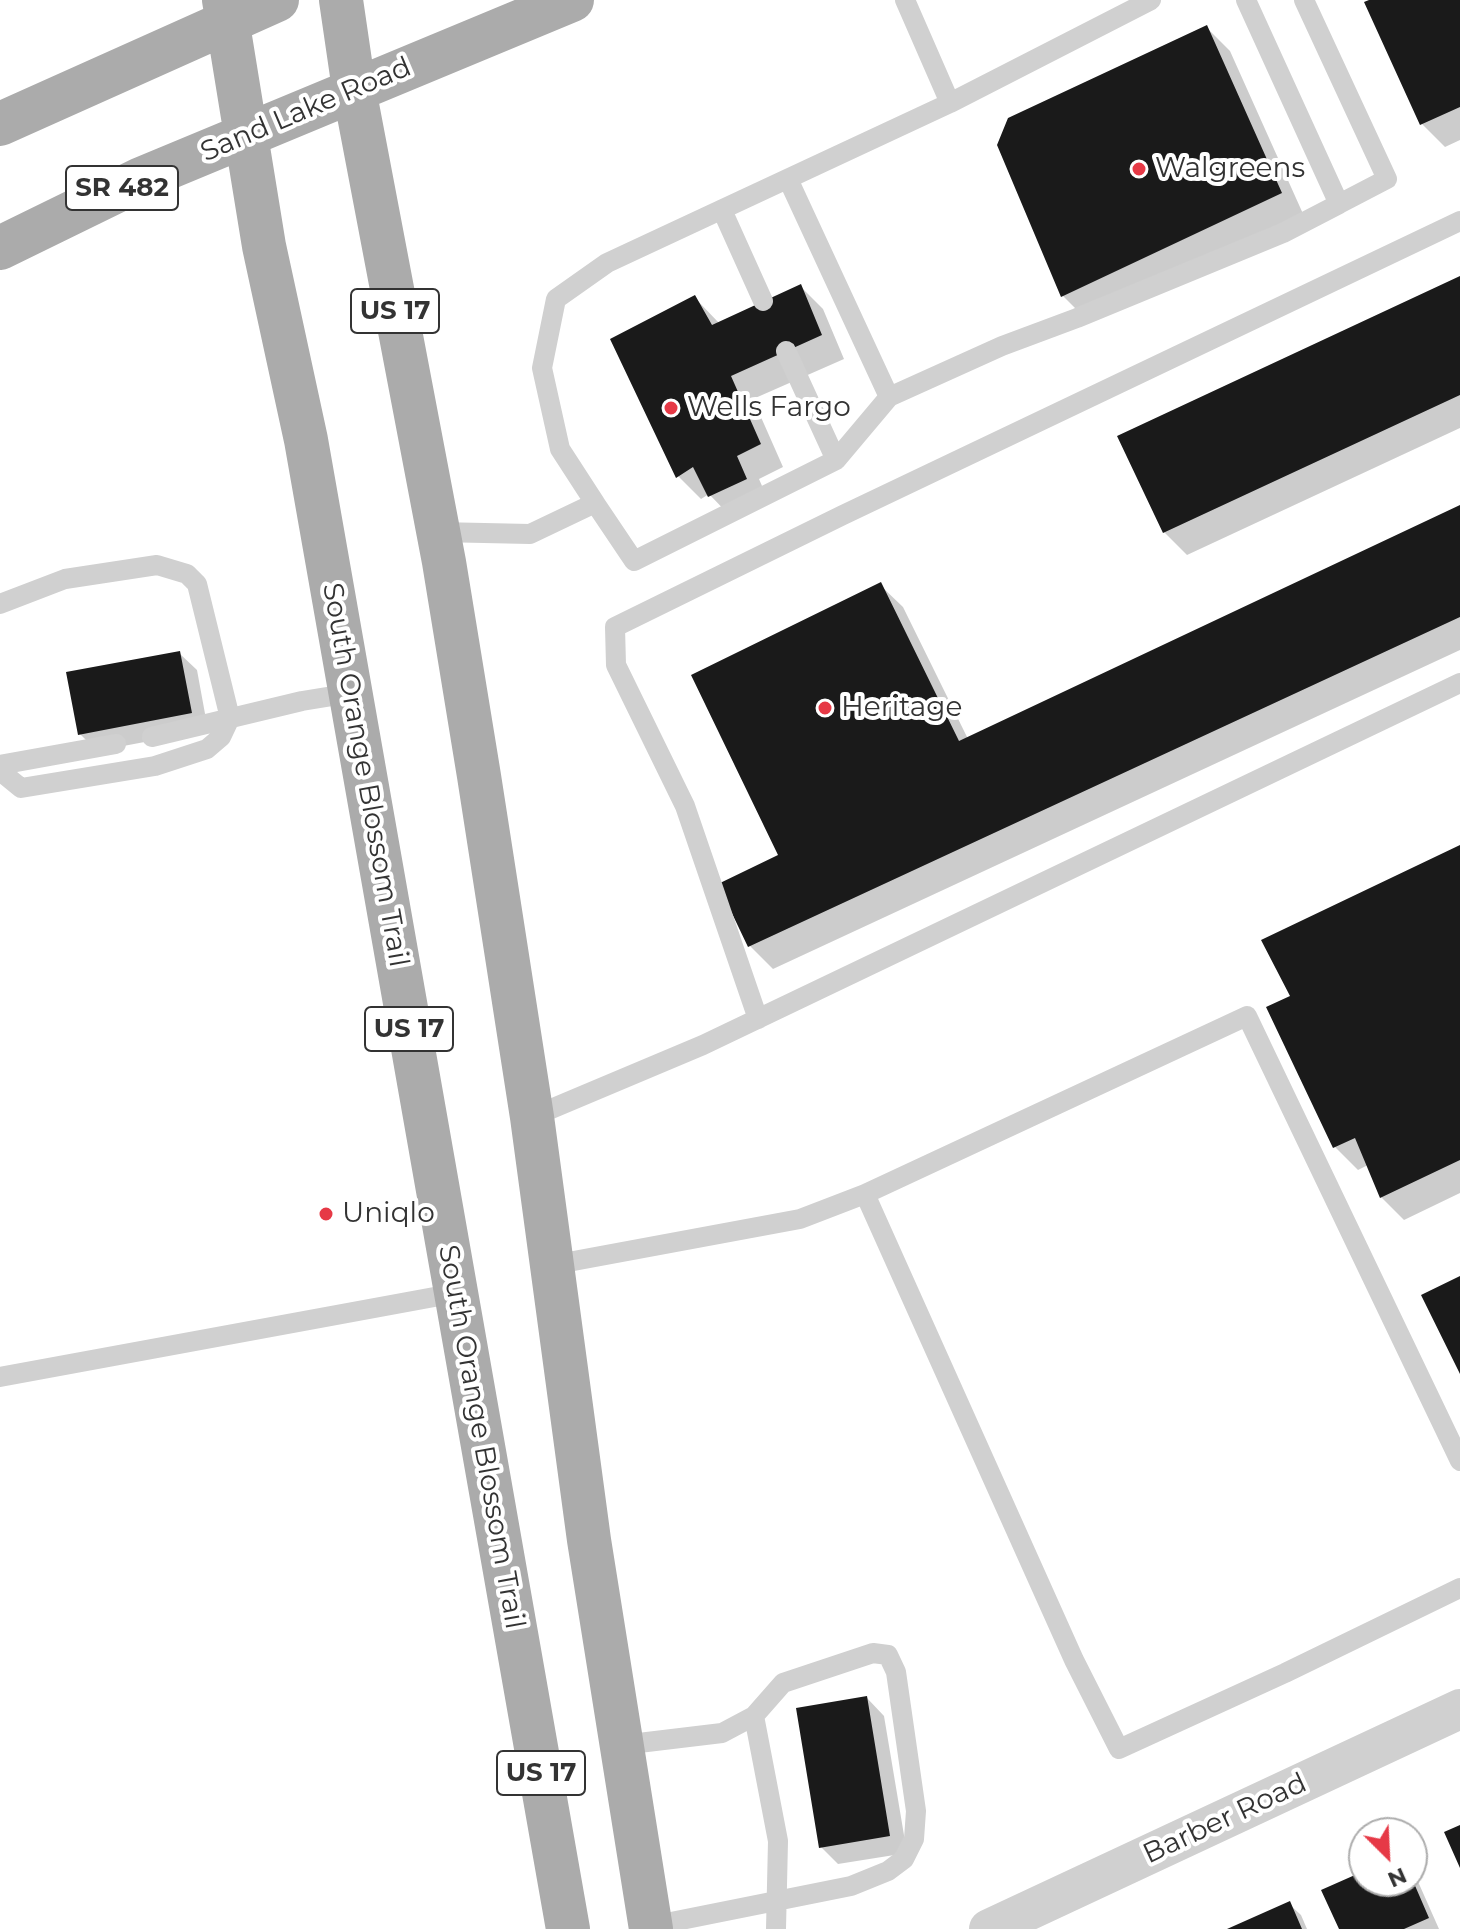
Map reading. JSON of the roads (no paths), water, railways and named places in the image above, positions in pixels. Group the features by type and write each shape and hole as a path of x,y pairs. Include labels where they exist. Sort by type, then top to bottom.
{"main road":[{"path":"0,124 226,10 277,0"},
{"name":"US 17","path":"341,0 354,89 438,532 482,791 532,1117 589,1540 651,1928"},
{"name":"Sand Lake Road","path":"0,248 131,184 572,0"},
{"name":"South Orange Blossom Trail","path":"226,10 264,246 306,440 568,1929"}],"street":[{"name":"Barber Road","path":"989,1929 1460,1709"}],"lane":[{"path":"905,0 950,103"},
{"path":"1151,0 950,103 607,263 556,299 542,368 560,449 634,561 836,460 889,397 1002,346 1283,233 1387,179 1304,0"},
{"path":"1246,0 1339,204"},
{"path":"788,179 889,397"},
{"path":"722,210 763,301"},
{"path":"758,1019 685,806 616,665 615,627 1460,221"},
{"path":"786,351 836,460"},
{"path":"438,532 530,534 595,503"},
{"path":"0,604 65,579 157,565 187,574 197,584 230,718 221,737 207,749 155,766 21,788 0,768"},
{"path":"532,1117 703,1045 1460,683"},
{"path":"152,737 351,693"},
{"path":"0,768 116,744"},
{"path":"552,1265 800,1219 865,1194 1247,1016 1460,1461"},
{"path":"865,1194 1074,1660 1119,1749 1460,1588"},
{"path":"0,1377 456,1293"},
{"path":"622,1745 722,1733 754,1716 783,1683 873,1653 888,1655 896,1672 916,1811 914,1839 904,1859 888,1871 851,1886 651,1928"},
{"path":"754,1716 778,1841 776,1929"}],"place":[{"name":"Walgreens","path":"1139,169"},
{"name":"Wells Fargo","path":"671,408"},
{"name":"Heritage","path":"825,708"},
{"name":"Uniqlo","path":"326,1214"}]}
